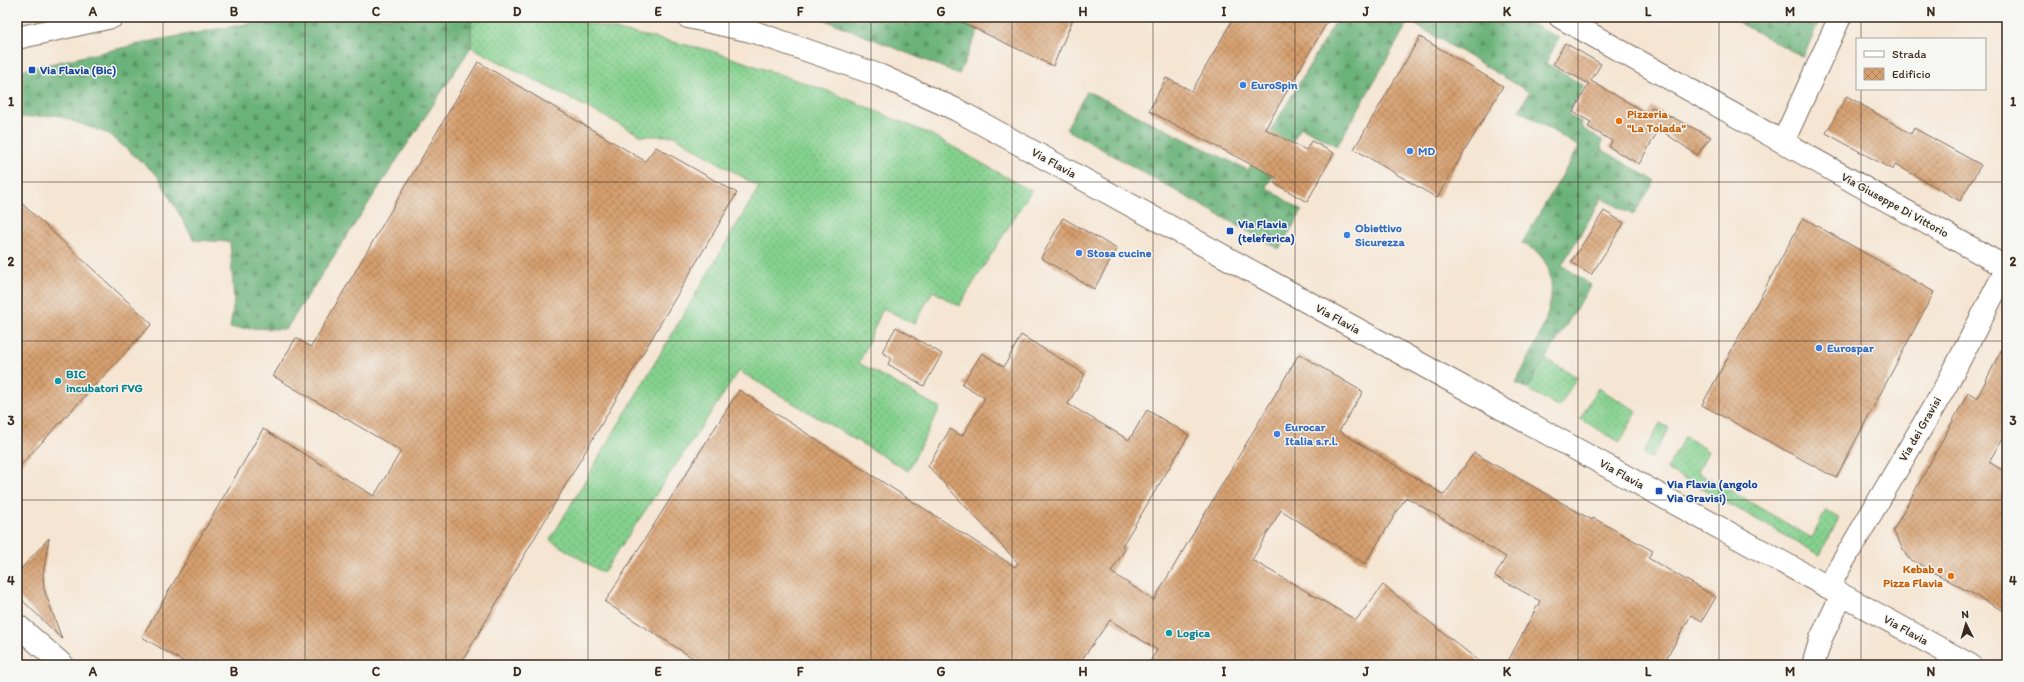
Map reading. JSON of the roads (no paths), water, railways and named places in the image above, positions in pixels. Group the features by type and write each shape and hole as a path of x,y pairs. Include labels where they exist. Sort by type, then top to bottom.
{"main road":[{"path":"17,38 112,17"},
{"name":"Via Flavia","path":"688,17 751,31 881,76 958,110 1970,665"},
{"name":"Via Giuseppe Di Vittorio","path":"1560,17 2007,268"},
{"path":"1783,142 1840,17"},
{"name":"Via dei Gravisi","path":"1813,665 1835,591 1947,384 2007,268"},
{"path":"17,625 64,665"}],"place":[{"name":"Via Flavia (Bic)","path":"32,70"},
{"name":"EuroSpin","path":"1243,85"},
{"name":"Pizzeria \"La Tolada\"","path":"1619,121"},
{"name":"MD","path":"1410,151"},
{"name":"Via Flavia (teleferica)","path":"1230,231"},
{"name":"Obiettivo Sicurezza","path":"1347,235"},
{"name":"Stosa cucine","path":"1079,253"},
{"name":"Eurospar","path":"1819,348"},
{"name":"BIC incubatori FVG","path":"58,381"},
{"name":"Eurocar Italia s.r.l.","path":"1277,434"},
{"name":"Via Flavia (angolo Via Gravisi)","path":"1659,491"},
{"name":"Kebab e Pizza Flavia","path":"1951,576"},
{"name":"Logica","path":"1169,633"}]}
